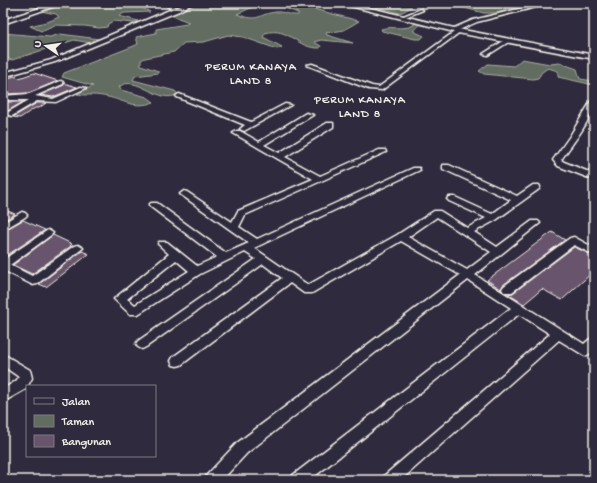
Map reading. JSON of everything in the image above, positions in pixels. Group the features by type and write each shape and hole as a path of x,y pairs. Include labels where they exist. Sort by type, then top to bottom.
{"main road":[{"path":"341,3 456,31 594,56"}],"street":[{"path":"28,3 48,7"},
{"path":"3,22 62,3"},
{"path":"164,3 177,10"},
{"path":"4,74 53,61 192,3"},
{"path":"310,65 371,88 380,89 456,31 475,21 550,3"},
{"path":"486,54 507,41"},
{"path":"25,97 61,84"},
{"path":"3,98 25,97 54,101 83,88"},
{"path":"179,96 251,125"},
{"path":"9,114 37,98"},
{"path":"594,101 574,136 557,160 561,164 594,177"},
{"path":"287,105 238,133 319,179"},
{"path":"259,145 309,115"},
{"path":"279,157 330,125"},
{"path":"234,227 241,213 382,152"},
{"path":"446,167 518,200"},
{"path":"176,254 120,299 134,311 196,271 224,257 416,170"},
{"path":"467,232 493,218 536,186"},
{"path":"184,194 234,227 251,245 262,260 308,290 400,237 437,213 498,252"},
{"path":"452,199 493,218"},
{"path":"154,205 224,257"},
{"path":"3,227 22,216"},
{"path":"212,480 242,448 535,223"},
{"path":"48,233 3,265 33,281 78,248"},
{"path":"400,237 468,275 585,351 594,342"},
{"path":"508,290 574,240 594,252"},
{"path":"163,244 196,271"},
{"path":"142,344 262,260"},
{"path":"177,361 289,278"},
{"path":"298,480 519,308"},
{"path":"390,480 558,334"},
{"path":"3,359 25,374 26,378 21,385 3,396"}],"lane":[{"path":"402,17 422,10"}],"green space":[{"path":"65,3 169,3 164,7 153,4 139,6 150,12 124,13 119,16 138,21 134,23 113,21 108,24 107,27 99,28 55,25 41,31 30,26 59,17 56,14 41,11"},
{"path":"198,3 262,3 237,14 250,18 276,12 298,15 298,13 285,8 295,4 359,21 344,30 326,33 327,35 353,43 321,40 314,42 321,46 320,48 305,45 281,33 265,33 263,37 282,47 277,49 243,37 228,35 204,42 184,43 174,52 145,58 141,60 141,65 158,71 158,73 135,76 133,80 175,91 178,94 171,97 163,96 133,84 126,84 119,87 121,90 147,97 154,102 147,104 140,105 110,97 77,94 93,86 62,77 64,73 138,44 136,37 156,33 156,29 187,24 189,22 170,15"},
{"path":"380,3 397,3 412,7 400,13 375,7 382,4"},
{"path":"451,3 521,3 527,6 495,13 484,13 453,5"},
{"path":"416,23 421,24 413,31 424,36 421,39 415,39 382,31 381,29 404,28 412,26"},
{"path":"3,33 50,37 60,34 99,39 91,43 74,40 12,60 3,57"},
{"path":"522,59 550,64 560,63 577,69 580,79 594,81 594,85 558,77 558,71 548,68 542,72 538,78 533,79 484,74 479,71 488,64 514,66"}],"building":[{"path":"34,73 58,81 29,93 3,94 3,81 14,76 19,78"},
{"path":"64,83 77,87 53,97 40,95 64,85"},
{"path":"3,102 23,102 4,113 5,116 3,115"},
{"path":"37,103 46,103 20,118 13,117"},
{"path":"3,209 15,214 3,221"},
{"path":"23,220 45,230 3,258 3,231"},
{"path":"552,232 565,240 503,285 501,289 487,280"},
{"path":"53,235 72,244 71,246 32,274 13,265"},
{"path":"574,247 594,256 594,271 562,300 542,289 524,304 508,294 513,293"},
{"path":"82,251 89,254 46,287 39,284"}],"district":[{"name":"PERUM KANAYA LAND 8","path":"251,73"},
{"name":"PERUM KANAYA LAND 8","path":"360,106"}]}
